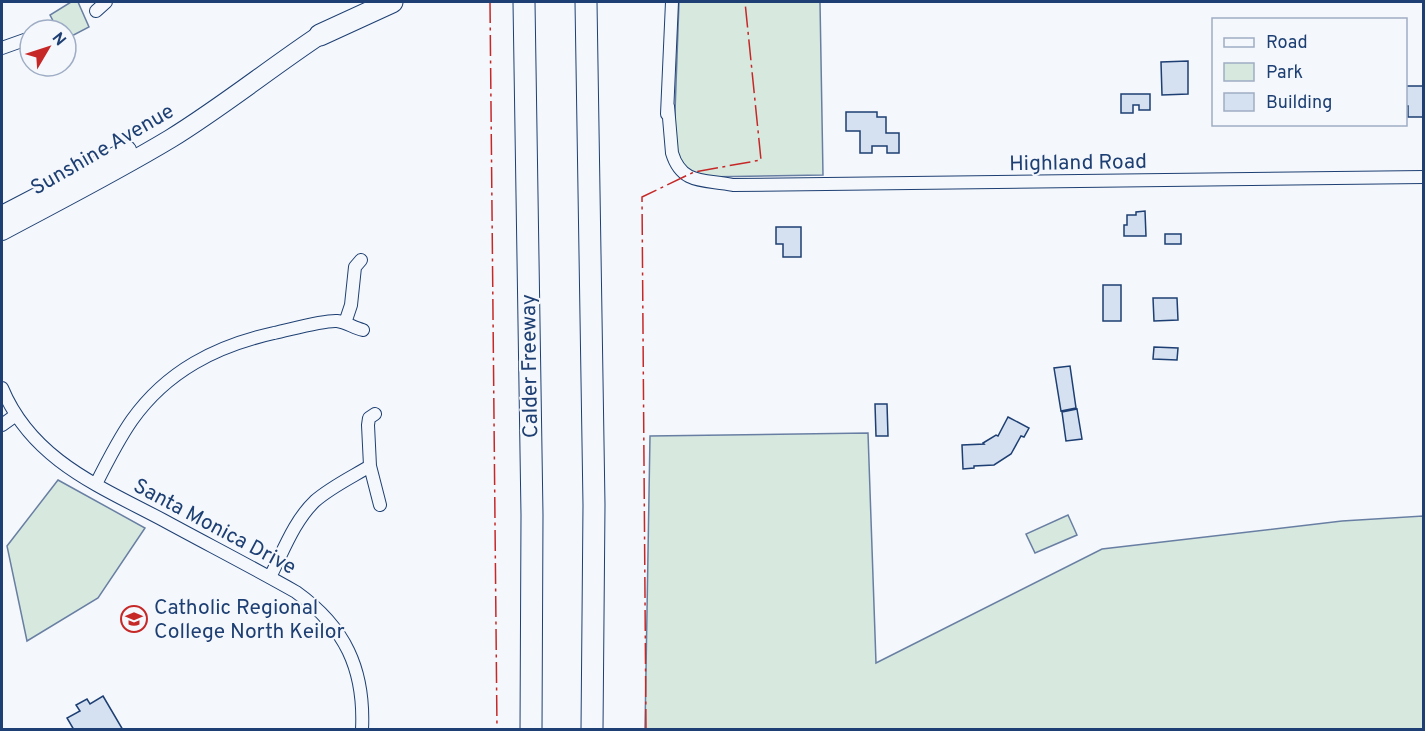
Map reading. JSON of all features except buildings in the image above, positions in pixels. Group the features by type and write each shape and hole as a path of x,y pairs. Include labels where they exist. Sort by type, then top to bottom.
{"highway":[{"path":"320,35 373,2"},
{"path":"320,35 392,2"},
{"path":"515,2 519,266 521,299 529,327"},
{"name":"Calder Freeway","path":"524,2 532,515 531,729"},
{"path":"586,2 594,505 592,729"}],"main road":[{"name":"Sunshine Avenue","path":"2,231 109,174 170,138 223,104 320,35"},
{"name":"Sunshine Avenue","path":"2,215 165,130 223,104"}],"street":[{"path":"96,11 106,2"},
{"name":"Highland Road","path":"672,2 665,149 668,164 679,173 685,183 695,187 719,189 733,185 1424,177"},
{"path":"2,48 18,42"},
{"path":"345,323 351,305 356,267 361,260"},
{"path":"96,484 121,438 145,404 159,389 195,363 228,346 246,340 324,322 345,323 363,330"},
{"name":"Santa Monica Drive","path":"2,387 16,415 58,461 96,484 270,577 296,592 320,611 339,633 355,666 362,700 362,729"},
{"path":"375,414 369,418 368,425 370,466 380,505"},
{"path":"2,425 16,415"},
{"path":"270,577 294,530 314,502 370,466"}],"green space":[{"path":"71,2 78,2 89,27 78,33 78,18 52,18 50,15"},
{"path":"679,2 820,2 823,175 703,177 684,169 675,148"},
{"path":"868,433 876,663 1102,549 1342,521 1423,516 1423,729 645,729 650,436"},
{"path":"58,480 145,528 98,598 27,641 7,546"},
{"path":"1068,515 1077,535 1035,553 1026,534"}],"power":[{"path":"490,2 497,730"},
{"path":"646,730 642,197 694,172 761,160 745,2"}],"place":[{"name":"Catholic Regional College North Keilor","path":"134,619"}]}
